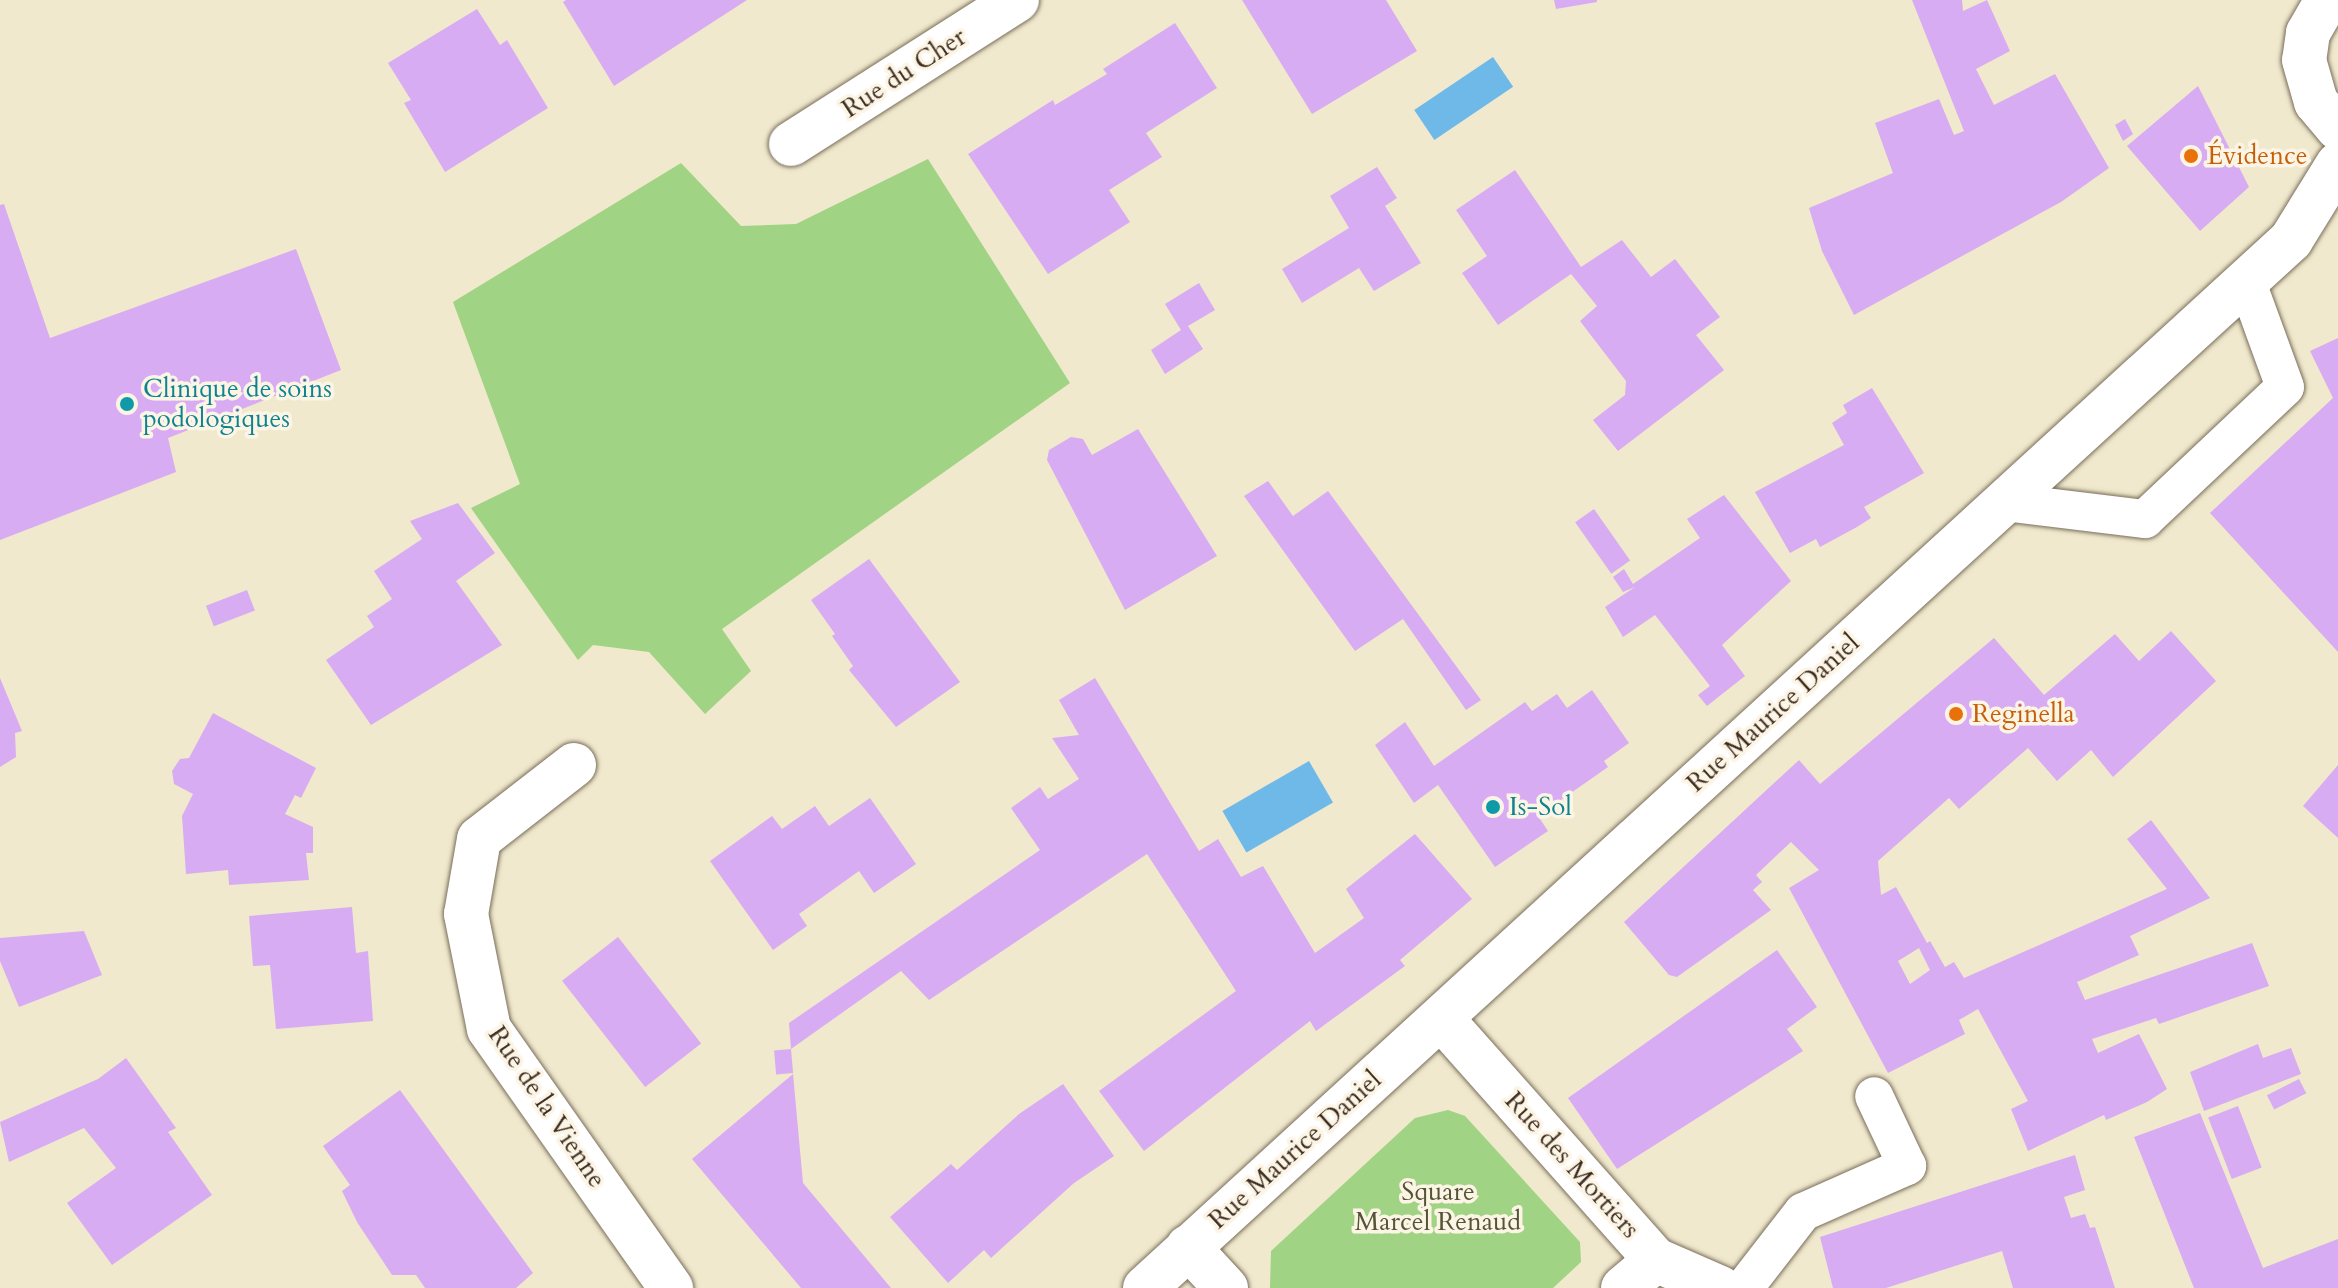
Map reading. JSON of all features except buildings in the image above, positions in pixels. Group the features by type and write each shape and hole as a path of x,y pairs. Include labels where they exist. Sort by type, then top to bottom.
{"street":[{"name":"Rue du Cher","path":"791,144 1017,0"},
{"path":"2326,0 2308,33 2304,60 2316,102 2338,128"},
{"name":"Rue Maurice Daniel","path":"1145,1288 2291,240 2334,179"},
{"name":"Rue de la Vienne","path":"574,765 479,839 466,914 489,1029 671,1288"},
{"name":"Rue des Mortiers","path":"1441,1018 1656,1260 1720,1288"},
{"path":"1188,1247 1226,1288"},
{"path":"1623,1288 1656,1260"}],"lane":[{"path":"2004,502 2145,519 2285,387 2246,280"},
{"path":"1744,1288 1803,1212 1907,1166 1874,1096"}],"green space":[{"path":"928,159 1070,383 722,629 751,671 705,714 649,652 593,645 578,660 471,508 520,484 453,302 681,163 741,226 796,224"},
{"name":"Square Marcel Renaud","path":"1448,1110 1465,1116 1580,1242 1581,1262 1553,1288 1270,1288 1271,1251 1415,1118"}],"water":[{"path":"1493,57 1513,87 1434,140 1414,110"},
{"path":"1309,761 1333,803 1246,853 1222,811"}],"place":[{"name":"Évidence","path":"2191,156"},
{"name":"Clinique de soins podologiques","path":"127,404"},
{"name":"Reginella","path":"1956,714"},
{"name":"Is-Sol","path":"1493,807"}]}
